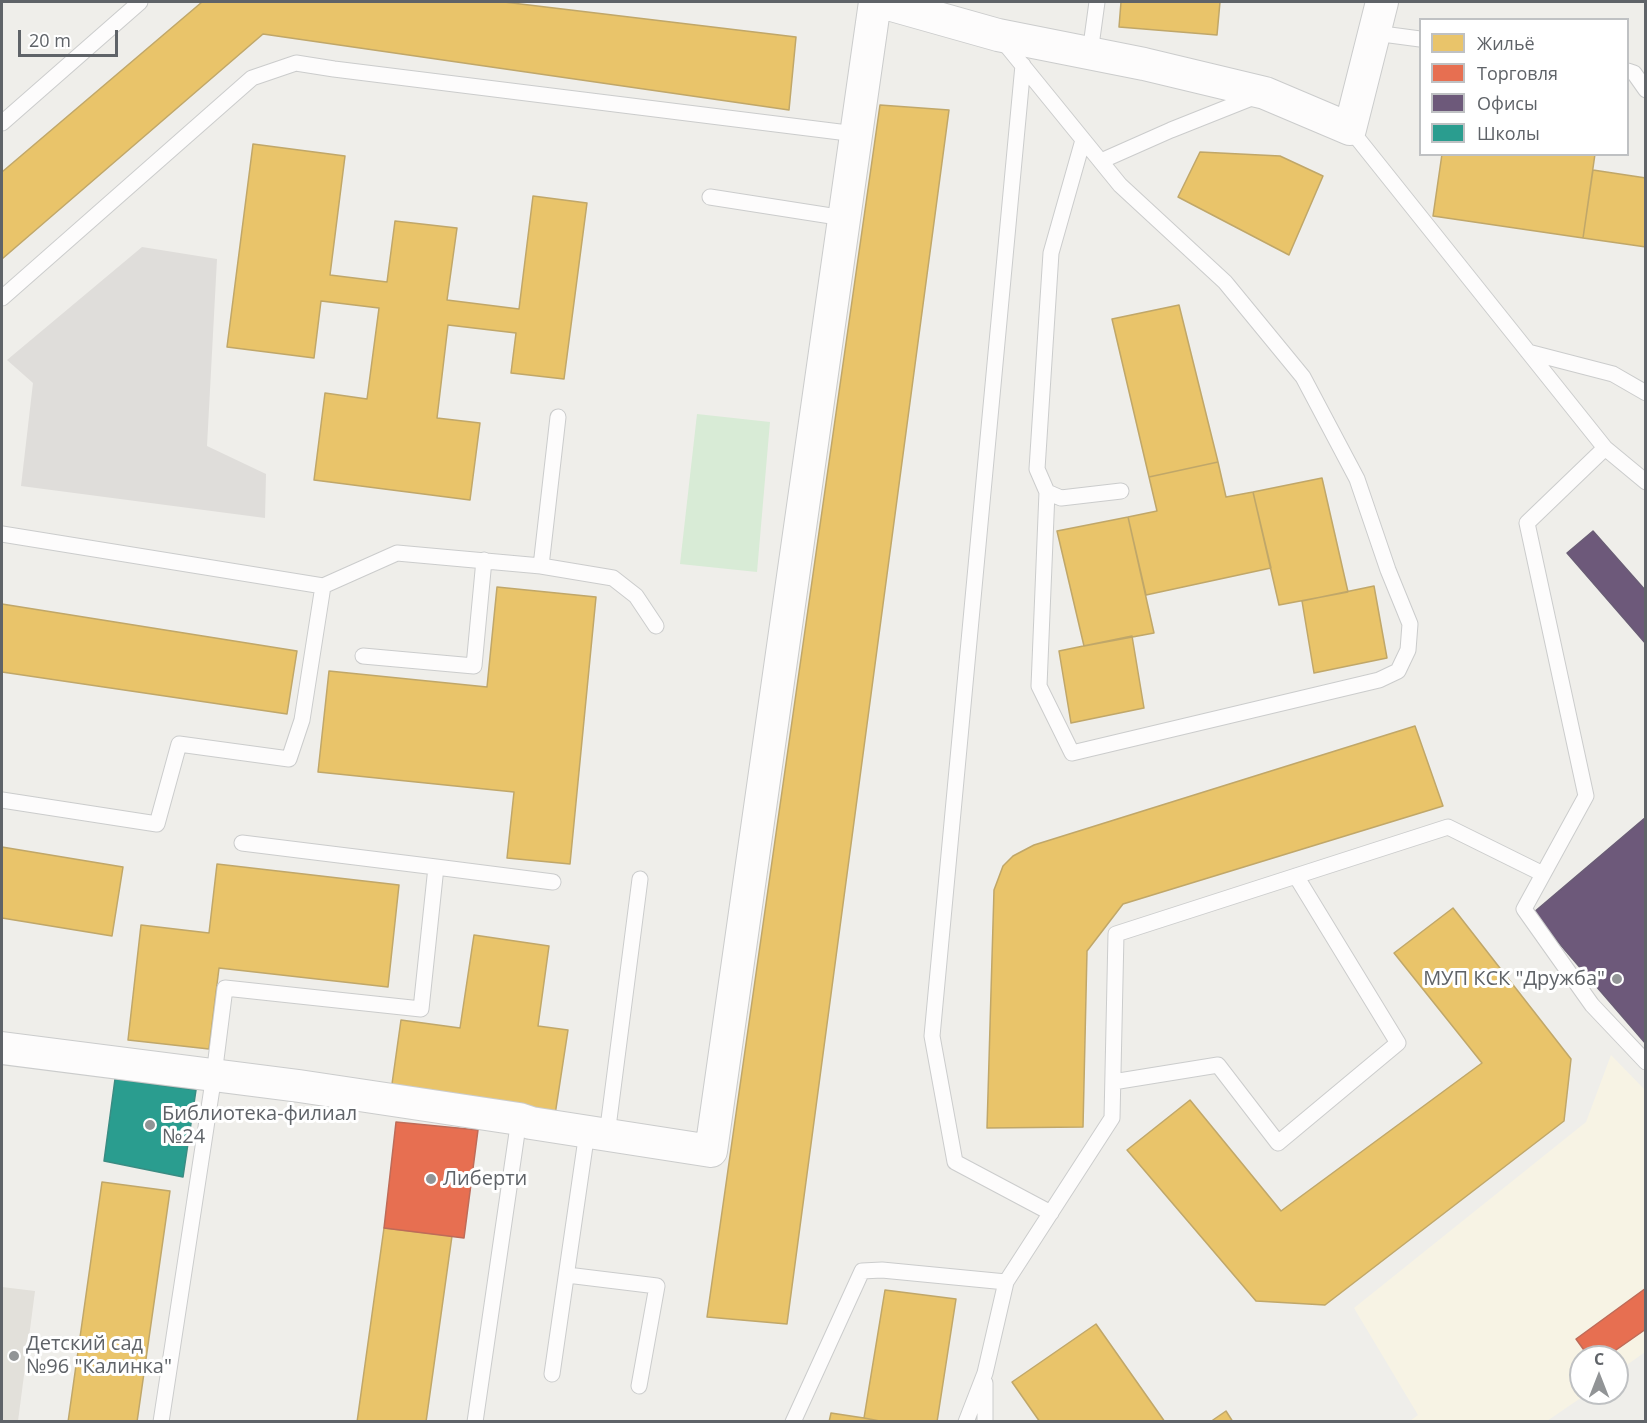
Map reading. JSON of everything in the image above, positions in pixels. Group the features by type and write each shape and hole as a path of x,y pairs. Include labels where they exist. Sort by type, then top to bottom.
{"street":[{"path":"2,1048 299,1086 711,1151 874,2"},
{"path":"881,2 998,35 1144,64 1265,93 1350,129 1382,2"}],"lane":[{"path":"2,123 140,2"},
{"path":"1090,53 1097,2"},
{"path":"1374,33 1419,39"},
{"path":"998,35 1120,185 1225,282 1303,377 1357,479 1388,570 1410,624 1408,650 1398,671 1379,680 1072,753 1039,686 1047,492 1037,469 1051,253 1083,140"},
{"path":"2,298 252,78 296,63 856,134"},
{"path":"1023,65 932,1036 955,1162 1051,1212"},
{"path":"1629,71 1634,73 1646,90"},
{"path":"1101,161 1171,130 1265,93"},
{"path":"1350,129 1605,448 1646,482"},
{"path":"710,197 844,218"},
{"path":"1528,352 1612,374 1646,393"},
{"path":"540,566 558,417"},
{"path":"1605,448 1527,523 1586,796 1524,909 1592,1005 1646,1062"},
{"path":"1047,492 1061,498 1121,491"},
{"path":"2,534 323,586 397,553 540,566 614,578 636,596 656,626"},
{"path":"363,656 474,666 484,561"},
{"path":"2,800 156,824 179,744 289,759 302,720 323,586"},
{"path":"966,1422 985,1373 1006,1282 1112,1118 1116,934 1448,827 1543,874"},
{"path":"242,843 553,882"},
{"path":"161,1422 214,1075 225,988 421,1009 436,867"},
{"path":"1113,1082 1218,1065 1278,1143 1398,1043 1296,876"},
{"path":"552,1374 567,1275 597,1133 640,879"},
{"path":"475,1422 519,1119"},
{"path":"794,1422 862,1271 882,1270 1006,1282"},
{"path":"567,1275 657,1286 639,1386"},
{"path":"985,1373 985,1422"}],"shaded area":[{"path":"142,247 217,259 207,446 266,474 265,518 21,486 33,383 7,360"},
{"path":"1611,1055 1645,1090 1645,1352 1629,1363 1629,1345 1569,1345 1570,1405 1547,1421 1410,1421 1418,1415 1354,1308 1586,1122"},
{"name":"Детский сад №96 \"Калинка\"","path":"2,1287 35,1291 18,1421 2,1421"}],"green space":[{"path":"697,414 770,422 757,572 680,564"}],"building: Жильё":[{"path":"202,2 504,2 796,37 789,110 263,34 2,259 2,172"},
{"path":"1121,2 1220,2 1217,35 1119,27"},
{"path":"880,105 949,110 787,1324 707,1317"},
{"path":"253,144 345,156 330,275 387,282 395,221 457,228 447,300 519,309 533,196 587,203 564,379 511,373 516,333 448,325 437,418 480,423 470,500 314,480 325,393 367,399 379,308 321,301 314,358 227,347"},
{"path":"1200,152 1280,156 1323,176 1289,255 1178,197"},
{"path":"1442,156 1595,156 1583,238 1433,216"},
{"path":"1593,170 1646,178 1646,247 1583,238"},
{"path":"1179,305 1218,462 1149,477 1112,319"},
{"path":"1218,462 1226,497 1253,492 1271,568 1146,595 1128,517 1157,511 1149,477"},
{"path":"1322,478 1348,592 1279,605 1253,492"},
{"path":"1128,517 1154,633 1084,646 1057,531"},
{"path":"1374,586 1387,658 1314,673 1302,601"},
{"path":"497,587 596,597 570,864 507,858 514,792 318,772 329,671 487,687"},
{"path":"2,604 297,651 287,714 2,672"},
{"path":"1132,636 1144,708 1071,723 1059,651"},
{"path":"1415,726 1443,806 1123,904 1087,951 1083,1127 987,1128 994,890 1003,866 1013,856 1034,845"},
{"path":"2,847 123,867 112,936 2,918"},
{"path":"217,864 399,885 388,987 219,968 209,1049 128,1040 141,925 209,933"},
{"path":"1453,908 1571,1059 1564,1121 1325,1305 1256,1301 1127,1150 1190,1100 1281,1211 1482,1063 1394,953"},
{"path":"474,935 549,946 538,1026 568,1030 555,1115 391,1091 401,1020 460,1028"},
{"path":"102,1182 170,1191 137,1422 68,1422"},
{"path":"384,1228 452,1236 426,1422 357,1422"},
{"path":"885,1290 956,1299 937,1422 885,1422 864,1418"},
{"path":"1096,1324 1165,1422 1040,1422 1012,1382"},
{"path":"1226,1411 1233,1422 1210,1422"},
{"path":"831,1413 864,1418 885,1422 829,1422"}],"building: Торговля":[{"name":"Либерти","path":"396,1122 478,1130 464,1238 384,1228"},
{"path":"1646,1288 1646,1329 1623,1345 1580,1345 1576,1339"}],"building: Офисы":[{"path":"1593,531 1646,591 1646,644 1567,553"},
{"name":"МУП КСК \"Дружба\"","path":"1646,817 1646,1044 1533,913"}],"building: Школы":[{"name":"Библиотека-филиал №24","path":"115,1079 196,1090 183,1177 104,1161"}],"place":[{"name":"МУП КСК \"Дружба\"","path":"1617,979"},
{"name":"Библиотека-филиал №24","path":"150,1125"},
{"name":"Либерти","path":"431,1179"},
{"name":"Детский сад №96 \"Калинка\"","path":"14,1356"}]}
